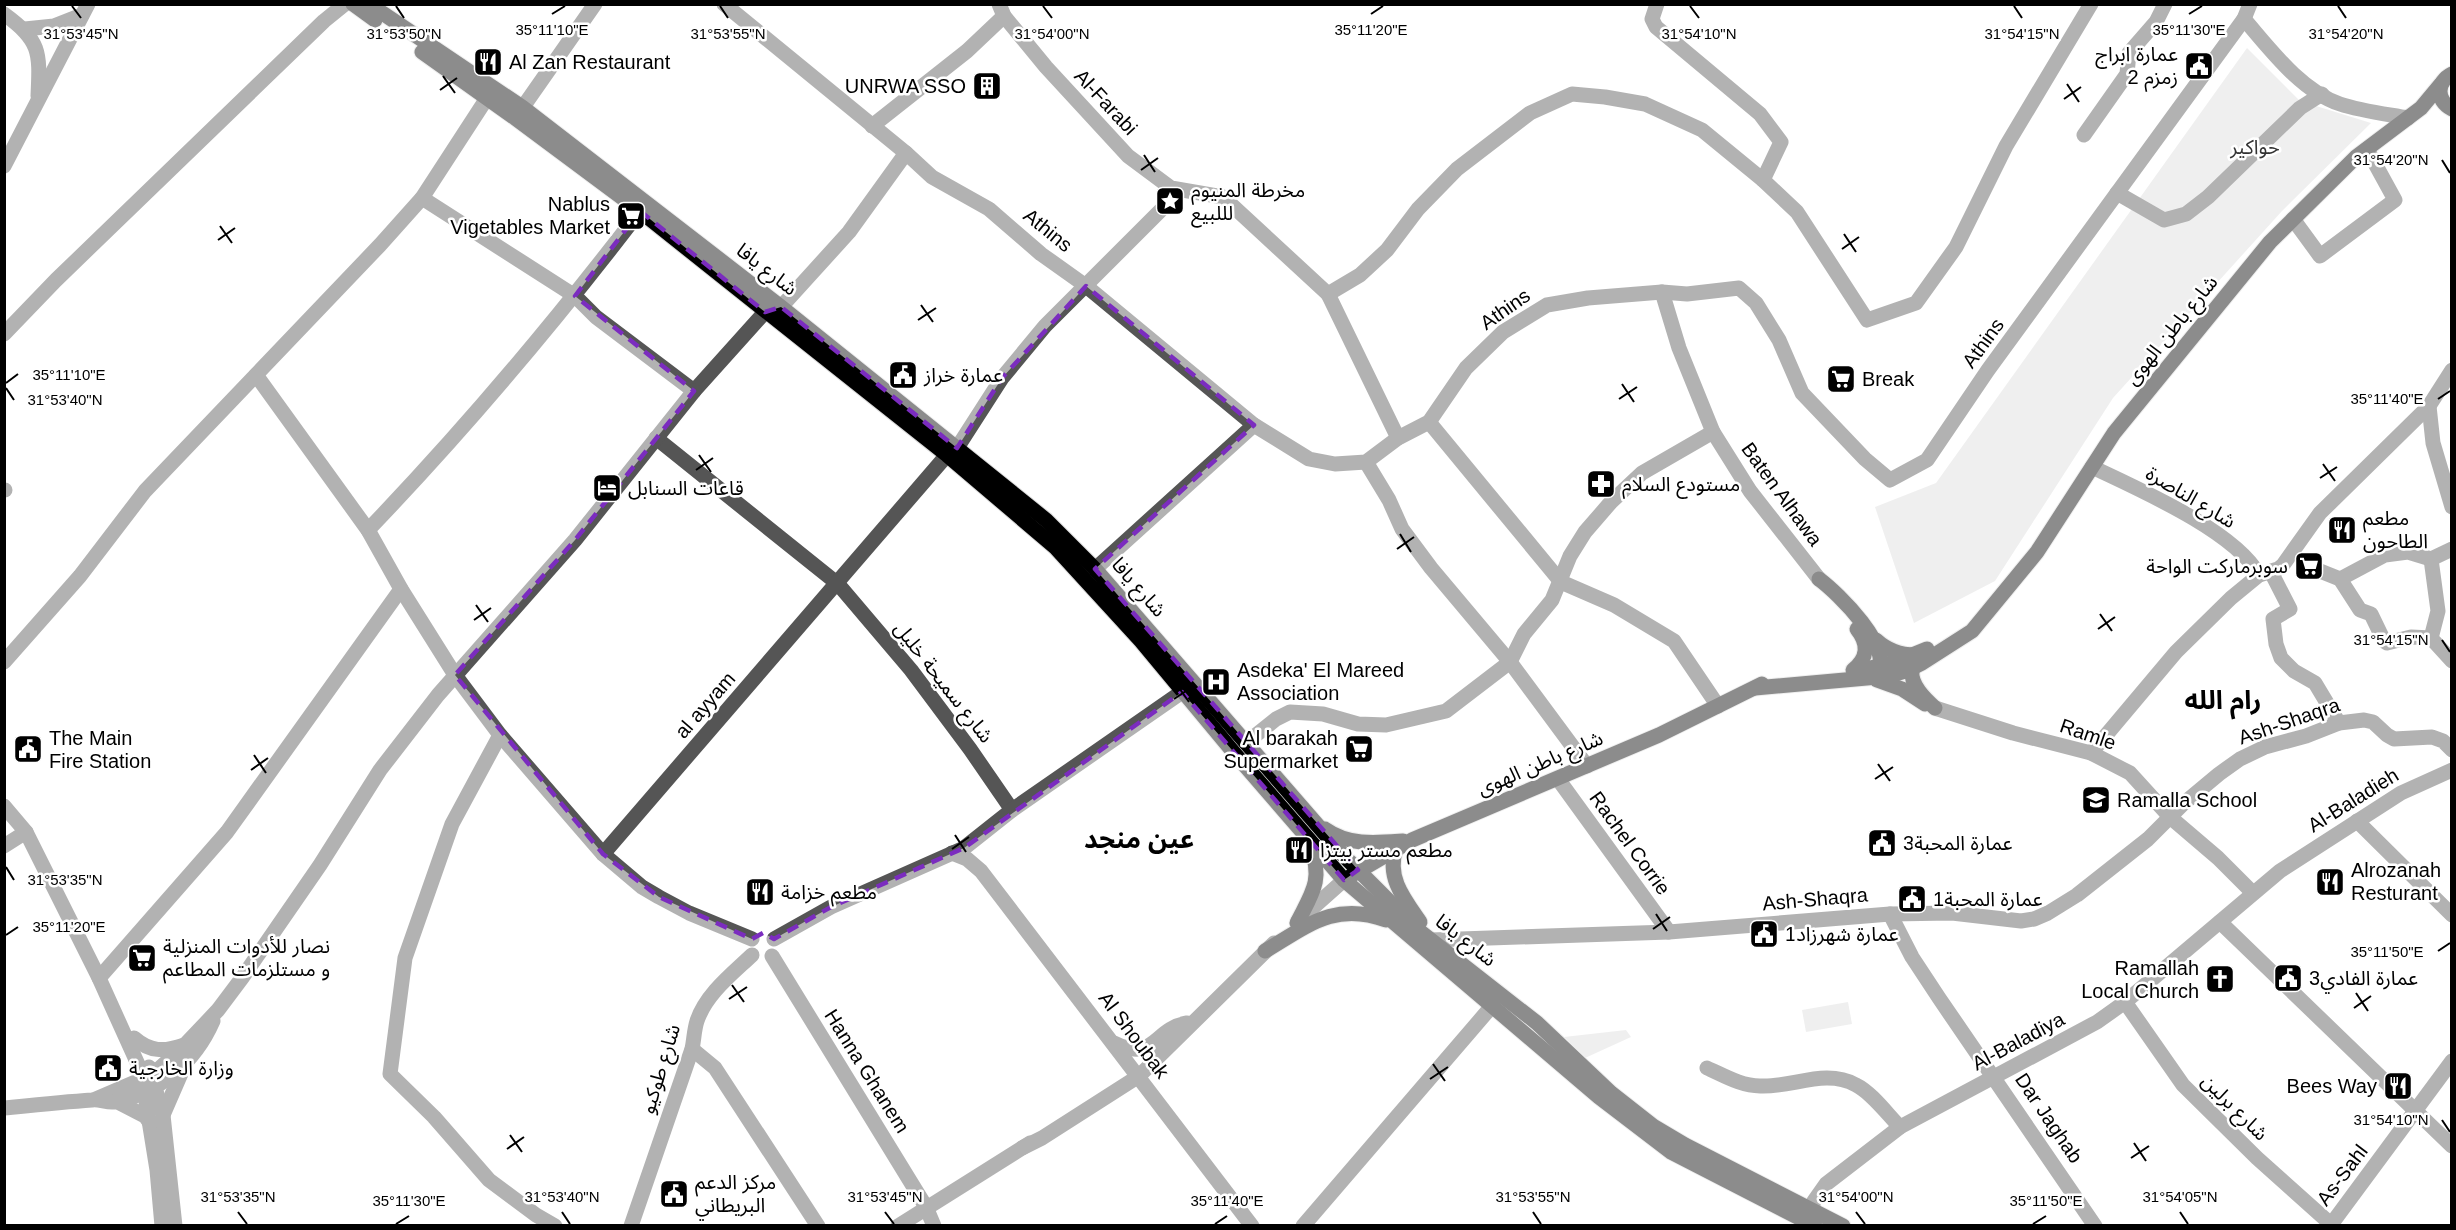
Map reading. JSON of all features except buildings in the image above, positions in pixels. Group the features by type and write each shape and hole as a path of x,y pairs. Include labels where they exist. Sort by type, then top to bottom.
{"main road":[{"name":"شارع يافا","path":"353,4 487,98 519,113 765,312 1046,520 1095,569 1358,870 1431,940 1537,1023 1611,1093 1653,1126 1810,1221"},
{"name":"شارع يافا","path":"369,4 782,307 952,452 1055,547 1141,641 1344,880 1599,1097 1671,1152 1810,1221 1843,1226"},
{"name":"شارع باطن الهوى","path":"1914,662 1964,637 1989,611 2037,552 2114,433 2270,242 2367,149 2421,108 2446,79"},
{"path":"2446,79 2440,97 2450,109"},
{"path":"2421,108 2450,109"},
{"path":"1819,579 1835,591 1880,649 1881,666 1871,679"},
{"path":"1819,579 1866,644 1863,660 1853,670"},
{"path":"1871,636 1891,651 1914,662"},
{"path":"1755,688 1765,681 1774,679 1914,662"},
{"path":"1871,679 1914,662"},
{"path":"1914,662 1912,676 1918,688 1935,708"},
{"path":"1755,688 1821,681 1871,679 1896,686 1935,708"},
{"name":"شارع باطن الهوى","path":"1344,880 1412,840 1659,735 1755,688"},
{"path":"1316,823 1341,838 1354,842 1381,843 1412,840"},
{"path":"1297,922 1318,874 1308,839"},
{"path":"1396,849 1391,869 1394,878 1431,940"},
{"path":"1265,951 1323,917 1336,914 1360,913 1396,924"}],"street":[{"path":"4,334 56,280 345,4"},
{"path":"519,113 595,4"},
{"name":"Athins","path":"724,4 906,153 932,177 989,209 1041,254 1086,286 1254,425 1309,459 1335,464 1366,462 1398,438 1429,422 1466,368 1503,332 1547,305 1588,298 1662,292 1687,294 1739,288 1756,303 1779,340 1802,393 1865,459 1890,480 1927,460 1988,370 2244,20 2250,4"},
{"path":"1657,4 1653,19 1656,27 1761,114 1780,142 1763,180"},
{"path":"1328,294 1360,275 1387,250 1418,209 1457,169 1530,113 1572,94 1645,104 1702,130 1763,180 1797,212 1867,320 1916,303 1956,247 2006,146 2091,4"},
{"path":"2084,135 2127,74 2129,53 2156,22 2165,4"},
{"path":"25,29 54,26 85,10"},
{"path":"4,165 85,10"},
{"path":"872,126 967,51 1002,10"},
{"name":"Al-Farabi","path":"1002,10 1046,67 1128,156 1171,188"},
{"path":"4,14 25,29 37,47 39,71 37,102"},
{"path":"2244,20 2297,78 2322,94 2339,104 2408,118"},
{"path":"2117,193 2164,220 2186,214 2208,197 2300,108 2322,94"},
{"path":"4,662 80,576 145,491 422,198 487,98"},
{"path":"2293,219 2320,256 2395,200 2367,149"},
{"path":"149,1084 218,1010 243,978 321,865 380,770 455,675 575,540 694,391 765,312 782,307 849,232 906,153"},
{"path":"1171,188 1223,197 1328,294 1398,438"},
{"name":"al ayyam","path":"603,854 952,452 1002,378 1045,326 1165,206 1171,188"},
{"path":"422,198 575,296 596,316 694,391"},
{"path":"368,530 472,417 575,296 640,211"},
{"name":"Baten Alhawa","path":"1662,292 1679,348 1713,432 1750,491 1819,579"},
{"path":"2091,753 2176,651 2231,598 2265,573 2283,565 2331,501 2429,406 2451,370"},
{"path":"256,375 368,530 400,589 455,675 500,735 603,854 642,887 659,897 689,913 752,939"},
{"path":"2429,406 2433,443 2451,507"},
{"path":"1429,422 1561,582 1614,605 1674,641 1718,706"},
{"path":"1095,569 1254,425"},
{"path":"1246,743 1276,719 1290,712 1323,714 1358,724 1386,725 1446,711 1510,662 1524,634 1552,600 1570,556 1585,532 1611,502 1642,473 1713,432"},
{"path":"2403,433 2422,435 2433,443"},
{"name":"شارع سميحة خليل","path":"656,438 838,584 911,670 1012,810"},
{"path":"1366,462 1402,529 1416,549 1510,662 1587,766"},
{"name":"شارع الناصرة","path":"2092,467 2162,500 2218,536 2265,573 2290,609 2273,619 2278,651 2284,663 2315,683 2339,723"},
{"path":"2340,579 2385,555 2408,552 2431,560 2451,549"},
{"path":"2431,560 2438,611 2431,638"},
{"path":"2320,571 2340,579 2360,610 2371,614 2387,643 2410,637 2431,638 2451,661"},
{"path":"99,978 227,832 400,589"},
{"path":"774,939 831,907 964,848 976,836 1012,810 1182,692"},
{"name":"Ramle","path":"1935,708 2013,733 2091,753 2130,773 2170,817 2218,858 2253,894"},
{"name":"Ash-Shaqra","path":"1431,940 1669,932 1890,914 1952,913 1987,915 2021,921 2034,919 2077,895 2148,839 2219,774 2240,759 2265,747 2306,736 2339,723 2364,720 2373,722 2387,735 2394,738 2432,737 2443,741 2451,750"},
{"path":"500,735 452,824 405,957 390,1074 434,1117 489,1180 536,1215 555,1226"},
{"name":"Al-Baladieh","path":"2253,894 2280,871 2357,820 2401,793 2451,770"},
{"name":"Rachel Corrie","path":"1558,779 1669,932"},
{"path":"4,806 26,832 149,1084"},
{"path":"2357,820 2451,915"},
{"path":"4,846 26,832"},
{"name":"Al Shoubak","path":"976,836 975,857 981,871"},
{"name":"Al Shoubak","path":"952,853 967,860 981,871 1252,1226"},
{"path":"1022,1148 1105,1099 1344,880"},
{"name":"Al-Baladiya","path":"1810,1221 1814,1201 1826,1184 1900,1127 1996,1078 2097,1022 2125,1002 2253,894"},
{"name":"Dar Jaghab","path":"1890,914 1912,957 2095,1226"},
{"path":"2220,922 2451,1146"},
{"path":"763,933 774,939 776,948 772,957 764,961 752,955 749,947 752,939 763,933"},
{"name":"شارع طوكيو","path":"634,1215 692,1050 697,1022 704,1005 752,955"},
{"name":"Hanna Ghanem","path":"772,957 926,1207 934,1226"},
{"path":"99,978 134,1038 149,1084 175,1226"},
{"name":"شارع برلين","path":"2125,1002 2183,1085 2257,1158 2332,1225"},
{"path":"1303,1226 1492,1006"},
{"path":"898,1226 1022,1148 1136,1072 1200,1018 1207,1007"},
{"path":"162,1226 157,1119 177,1079 204,1041 218,1010"},
{"path":"1114,1043 1128,1050 1145,1049 1175,1025 1187,1023"},
{"path":"134,1038 147,1048 160,1051 187,1043"},
{"path":"1157,1099 1153,1083 1167,1048"},
{"path":"692,1050 715,1068 818,1226"},
{"path":"115,1096 134,1056"},
{"path":"4,1108 115,1096 149,1084 188,1061"},
{"name":"As-Sahl","path":"2332,1225 2451,1061"},
{"path":"1707,1068 1741,1083 1759,1086 1781,1085 1808,1079 1834,1078 1846,1081 1858,1085 1900,1127"},
{"path":"1105,1099 1124,1094 1142,1094 1157,1099"},
{"path":"115,1096 145,1116 157,1119"},
{"path":"618,1226 634,1215 643,1226"}],"highlighted area":[{"path":"640,211 765,312 781,307 957,448 1002,378 1086,286 1254,425 1095,569 1358,870 1344,880 1182,692 964,848 831,907 774,939 763,933 752,939 659,897 603,854 455,675 575,540 694,391 575,296"}],"green space":[{"name":"حواكير","path":"2247,48 2300,101 2371,123 2282,211 2113,398 1995,581 1914,623 1875,507 1936,483"},
{"path":"1848,1002 1852,1024 1806,1032 1802,1010"},
{"path":"1626,1030 1631,1037 1585,1058 1564,1037"}],"place":[{"name":"Al Zan Restaurant","path":"488,62"},
{"name":"عمارة ابراج زمزم 2","path":"2199,66"},
{"name":"UNRWA SSO","path":"987,86"},
{"name":"مخرطة المنيوم لللبيع","path":"1170,201"},
{"name":"Nablus Vigetables Market","path":"631,216"},
{"name":"عمارة خراز","path":"903,375"},
{"name":"Break","path":"1841,379"},
{"name":"مستودع السلام","path":"1601,484"},
{"name":"قاعات السنابل","path":"607,488"},
{"name":"مطعم الطاحون","path":"2342,530"},
{"name":"سوبرماركت الواحة","path":"2309,566"},
{"name":"Asdeka' El Mareed Association","path":"1216,682"},
{"name":"The Main Fire Station","path":"28,749"},
{"name":"Al barakah Supermarket","path":"1359,749"},
{"name":"Ramalla School","path":"2096,800"},
{"name":"عمارة المحبة3","path":"1882,843"},
{"name":"مطعم مستر بيتزا","path":"1299,850"},
{"name":"Alrozanah Resturant","path":"2330,882"},
{"name":"مطعم خزامة","path":"760,892"},
{"name":"عمارة المحبة1","path":"1912,899"},
{"name":"عمارة شهرزاد1","path":"1764,934"},
{"name":"نصار للأدوات المنزلية و مستلزمات المطاعم","path":"142,958"},
{"name":"عمارة الفادي3","path":"2288,978"},
{"name":"Ramallah Local Church","path":"2220,979"},
{"name":"وزارة الخارجية","path":"108,1068"},
{"name":"Bees Way","path":"2398,1086"},
{"name":"مركز الدعم البريطاني","path":"674,1194"}],"district":[{"name":"رام الله","path":"2223,700"},
{"name":"عين منجد","path":"1139,839"}]}
